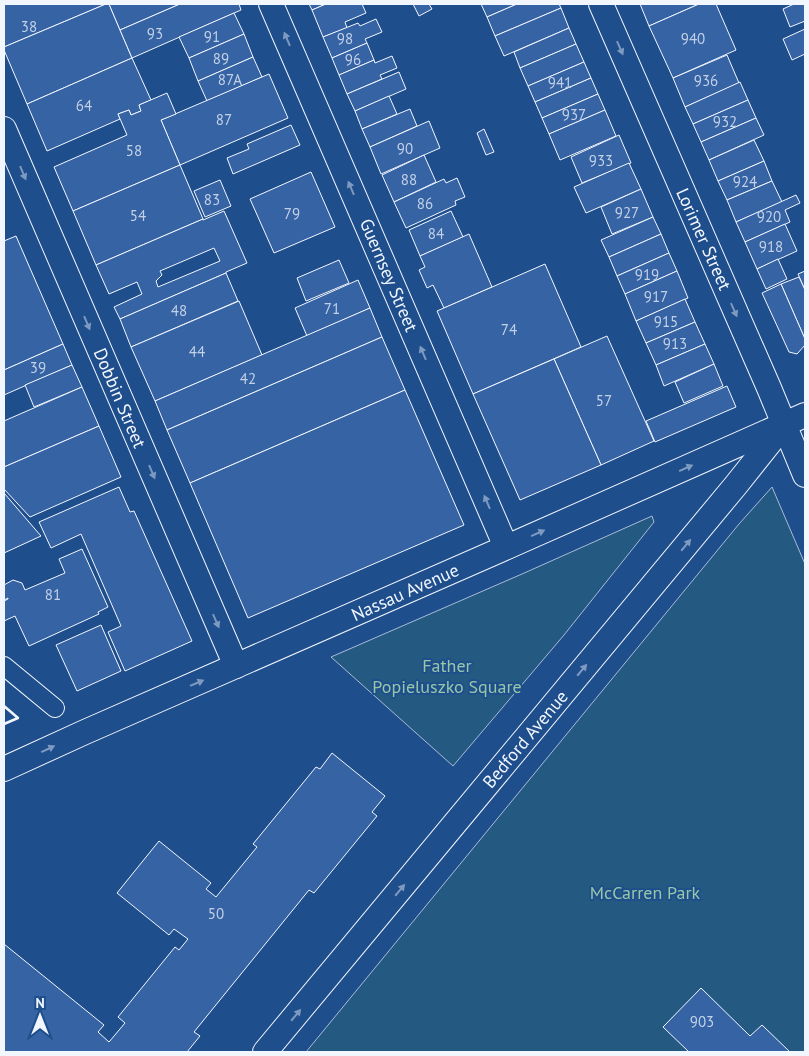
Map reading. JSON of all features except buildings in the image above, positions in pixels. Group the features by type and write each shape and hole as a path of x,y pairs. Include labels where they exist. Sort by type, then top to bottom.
{"street":[{"name":"Guernsey Street","path":"271,4 506,547"},
{"name":"Lorimer Street","path":"601,4 795,420 805,475"},
{"name":"Dobbin Street","path":"4,129 236,666"},
{"name":"Nassau Avenue","path":"4,769 795,420"},
{"name":"Bedford Avenue","path":"265,1052 736,485 795,420"},
{"path":"4,666 55,708"}],"green space":[{"name":"McCarren Park","path":"772,487 805,564 805,1052 306,1052 739,524"},
{"name":"Father Popieluszko Square","path":"652,516 654,522 564,635 453,766 331,657 522,574"}],"wall":[{"path":"4,706 18,718 4,724"}]}
